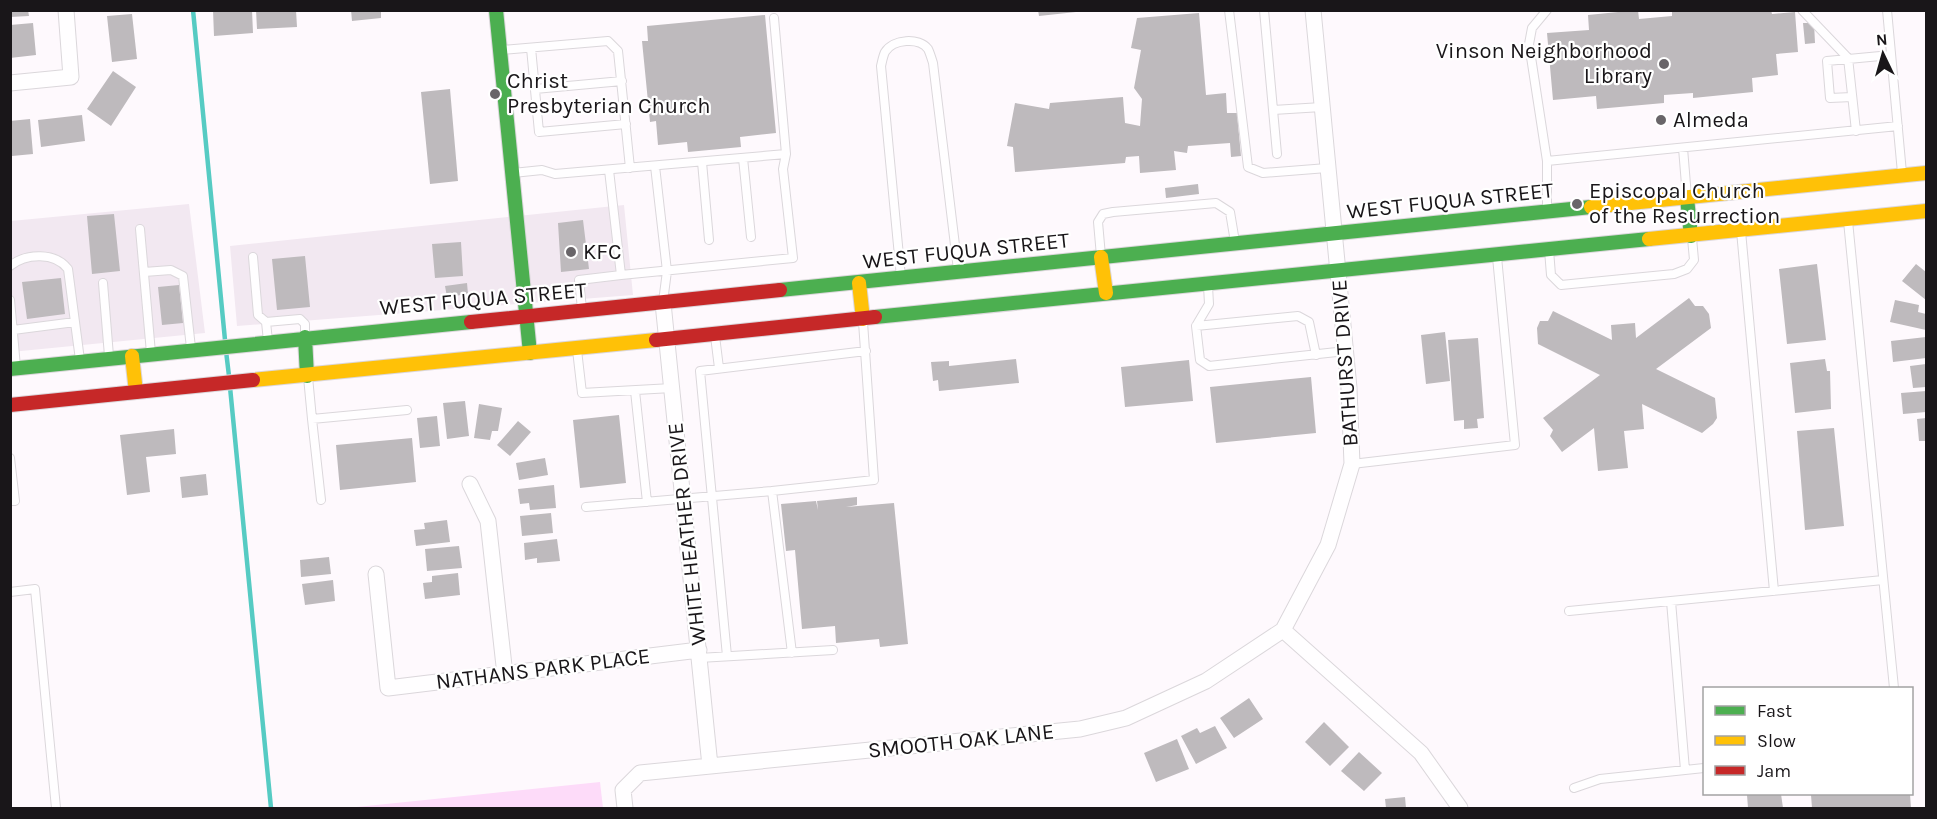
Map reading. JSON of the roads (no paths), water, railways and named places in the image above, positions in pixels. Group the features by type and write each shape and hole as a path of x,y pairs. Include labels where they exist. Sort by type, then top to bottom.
{"main road":[{"path":"496,10 530,353"},
{"name":"WEST FUQUA STREET","path":"14,369 305,337 901,279 1926,173"},
{"path":"1688,198 1691,236"},
{"path":"10,405 1926,211"},
{"path":"1101,257 1107,293"},
{"path":"859,283 863,319"},
{"path":"305,337 308,376"},
{"path":"132,356 136,392"}],"street":[{"path":"10,83 71,77 66,10"},
{"name":"BATHURST DRIVE","path":"1283,630 1328,545 1352,464 1346,351 1313,10"},
{"name":"WHITE HEATHER DRIVE","path":"663,303 710,766"},
{"path":"470,484 489,521 505,675"},
{"name":"NATHANS PARK PLACE","path":"376,574 388,688 699,654"},
{"path":"1283,630 1421,753 1460,808"},
{"name":"SMOOTH OAK LANE","path":"625,808 623,790 640,773 1080,729 1126,718 1206,681 1283,630"}],"lane":[{"path":"1229,10 1248,167 1263,173 1327,168"},
{"path":"1264,10 1277,154"},
{"path":"1547,10 1532,28 1529,44 1547,161 1545,174 1548,212"},
{"path":"1802,10 1848,58 1856,131"},
{"path":"1887,10 1903,175"},
{"path":"582,310 579,280 793,258 783,169 786,154 774,18"},
{"path":"500,50 608,41 618,51 630,168"},
{"path":"901,279 881,66 885,52 893,45 905,42 917,42 928,49 933,63 958,273"},
{"path":"531,48 539,132 626,124"},
{"path":"1852,97 1830,98 1827,61 1891,55"},
{"path":"535,88 621,81"},
{"path":"1273,110 1322,107"},
{"path":"1547,161 1898,126"},
{"path":"1683,148 1688,198"},
{"path":"512,173 542,170 555,174 786,154"},
{"path":"743,158 751,237"},
{"path":"702,162 709,240"},
{"path":"655,166 667,271 663,303"},
{"path":"609,170 621,275"},
{"path":"1101,257 1098,222 1103,214 1113,212 1216,203 1230,212 1235,244"},
{"path":"1848,219 1894,687"},
{"path":"140,229 151,354"},
{"path":"1741,231 1774,591"},
{"path":"1548,249 1551,275 1561,285 1674,274 1688,269 1694,260 1691,236"},
{"path":"1352,464 1515,445 1497,254"},
{"path":"10,266 26,258 42,256 62,262 68,269 80,362"},
{"path":"252,257 258,315 266,322 268,341"},
{"path":"144,272 171,270 183,276 198,349"},
{"path":"1208,282 1209,304 1196,326 1200,360 1209,366 1346,351"},
{"path":"102,283 109,358"},
{"path":"10,300 14,369"},
{"path":"1196,326 1298,316 1309,322 1316,355"},
{"path":"266,322 300,319 305,324 305,337"},
{"path":"586,507 712,497 874,480 863,319"},
{"path":"13,330 75,322"},
{"path":"714,334 719,368"},
{"path":"577,348 582,393 635,392 672,388"},
{"path":"727,656 700,371 866,351"},
{"path":"308,376 321,500"},
{"path":"635,392 647,502"},
{"path":"312,420 407,410"},
{"path":"10,458 15,501 10,501"},
{"path":"772,491 792,653"},
{"path":"1569,611 1883,580"},
{"path":"10,592 35,589 56,808"},
{"path":"1671,601 1685,770"},
{"path":"699,654 727,656 833,650"},
{"path":"1574,788 1599,778 1703,768"}],"waterway":[{"path":"193,10 225,340"},
{"path":"226,351 229,376"},
{"path":"230,387 271,808"}],"place":[{"name":"Vinson Neighborhood Library","path":"1664,64"},
{"name":"Christ Presbyterian Church","path":"495,94"},
{"name":"Almeda","path":"1661,120"},
{"name":"Episcopal Church of the Resurrection","path":"1577,204"},
{"name":"KFC","path":"571,252"}]}
